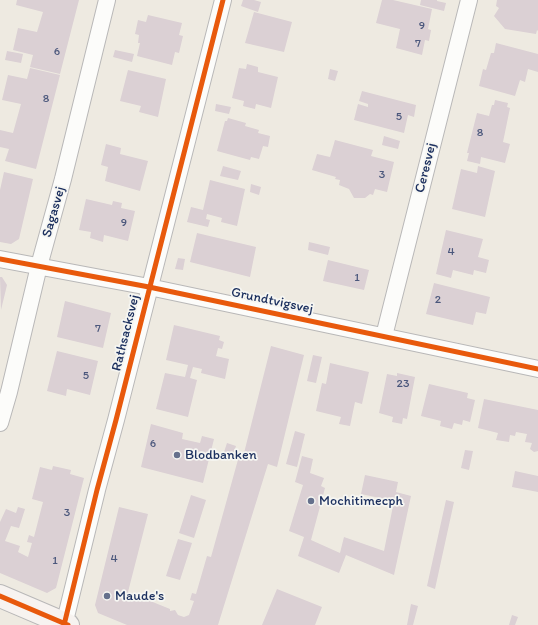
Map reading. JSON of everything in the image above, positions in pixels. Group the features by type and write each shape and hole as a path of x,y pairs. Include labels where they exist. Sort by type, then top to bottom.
{"street":[{"name":"Sagasvej","path":"0,423 9,392 39,266 63,179 107,0"},
{"name":"Ceresvej","path":"384,336 469,0"},
{"name":"Rathsacksvej","path":"66,624 219,1"},
{"name":"Grundtvigsvej","path":"0,259 149,287 538,368"},
{"path":"0,596 66,624"},
{"path":"0,608 38,625"}],"building":[{"path":"17,0 79,0 60,74 30,67 33,55 13,50 18,28 37,32 43,12 16,5"},
{"path":"243,0 254,0 261,2 258,12 241,6"},
{"path":"382,0 393,0 432,9 428,29 431,30 429,41 425,40 422,55 396,48 400,29 376,23"},
{"path":"421,0 437,0 446,3 444,11 420,5"},
{"path":"497,0 538,0 538,31 537,30 536,34 505,29 494,16 499,8 496,6"},
{"path":"254,12 292,22 284,52 245,43"},
{"path":"148,15 182,23 179,35 183,36 179,53 175,52 172,65 137,56 140,43 138,43 139,35 135,34 138,20 146,22"},
{"path":"496,43 538,54 538,72 528,69 525,82 520,80 515,96 479,86 483,69 486,70 491,53 494,53"},
{"path":"115,50 134,54 132,62 113,57"},
{"path":"7,51 23,54 21,63 5,60"},
{"path":"247,64 258,67 258,72 278,77 271,108 256,104 255,109 243,106 244,101 232,98 239,68 246,69"},
{"path":"30,68 60,75 36,169 5,161 9,149 0,147 0,130 13,133 21,104 2,100 8,75 27,79"},
{"path":"330,69 338,71 335,81 328,79"},
{"path":"128,70 166,79 158,117 139,112 141,106 120,101"},
{"path":"362,91 416,105 414,117 408,115 404,133 354,120 358,104 368,107 368,104 359,101"},
{"path":"495,100 508,103 507,107 510,108 503,142 510,144 505,163 481,157 480,164 467,161 469,153 467,153 477,113 489,116"},
{"path":"216,104 231,107 229,114 215,111"},
{"path":"228,118 246,123 245,126 259,130 258,133 270,136 268,147 263,146 259,159 251,157 250,160 217,151 225,121 227,121"},
{"path":"384,136 400,141 398,149 382,145"},
{"path":"335,140 373,150 371,156 394,162 387,192 375,189 373,195 370,194 365,198 354,198 349,189 339,185 340,180 335,179 336,177 312,170 317,154 330,157"},
{"path":"106,144 121,148 120,154 148,161 140,191 105,181 108,167 101,165"},
{"path":"223,166 241,171 238,180 220,176"},
{"path":"478,166 495,171 485,217 452,209 461,169 477,173"},
{"path":"4,172 33,179 19,239 11,244 0,242 0,190"},
{"path":"210,180 245,189 237,226 221,222 222,218 207,214 206,219 210,220 208,227 187,222 191,207 203,210"},
{"path":"251,184 261,187 259,195 250,192"},
{"path":"86,199 112,205 113,201 122,203 121,208 135,211 128,241 104,235 103,242 90,238 91,232 79,230"},
{"path":"446,230 483,239 478,257 489,260 486,273 474,270 473,275 453,270 451,278 436,274"},
{"path":"197,233 256,247 250,277 190,262"},
{"path":"309,242 330,247 328,255 308,250"},
{"path":"178,258 185,259 183,270 175,269"},
{"path":"328,260 369,270 364,290 323,281"},
{"path":"0,277 2,277 7,285 1,310"},
{"path":"434,283 490,297 486,314 476,312 473,325 426,314"},
{"path":"65,301 111,313 103,348 57,337"},
{"path":"174,325 220,336 219,340 224,342 222,349 218,348 216,356 229,359 225,379 201,373 202,369 193,367 190,378 197,380 188,417 156,409 165,373 185,377 188,365 166,360"},
{"path":"271,346 304,355 277,467 268,464 218,625 127,625 98,613 95,605 119,507 148,514 128,592 170,609 170,611 175,610 178,615 184,617 189,615 194,601 190,600 192,593 196,594 207,556 211,557 239,456 243,457"},
{"path":"57,351 98,361 90,395 67,389 66,396 47,391"},
{"path":"313,355 322,357 316,383 307,381"},
{"path":"330,363 369,372 362,404 355,402 350,426 339,424 341,417 316,411 322,383 326,384"},
{"path":"397,373 415,377 407,419 403,418 402,424 392,422 393,417 379,413 387,374 397,376"},
{"path":"429,384 468,393 467,398 475,400 470,422 463,420 462,425 454,423 452,429 440,426 441,421 421,416"},
{"path":"484,399 538,410 538,451 534,452 530,449 532,443 525,442 527,434 516,432 515,436 510,435 509,442 496,440 498,433 478,428"},
{"name":"Blodbanken","path":"151,424 183,433 182,439 200,443 202,436 214,439 203,483 141,467"},
{"path":"295,431 305,434 297,467 286,464"},
{"path":"227,443 236,446 233,455 224,452"},
{"path":"465,450 473,451 469,470 461,468"},
{"path":"302,456 313,459 310,473 324,478 321,486 325,488 311,540 340,553 344,537 384,551 394,501 361,494 365,475 398,482 396,492 411,496 394,575 346,555 339,573 298,556 304,537 289,531 303,485 295,482"},
{"path":"53,466 71,470 70,474 84,478 56,588 47,593 0,573 0,522 6,509 16,513 18,507 25,509 19,528 11,526 5,541 20,546 18,552 28,557 32,543 27,542 29,535 34,537 43,502 32,499 40,467 52,470"},
{"path":"515,471 538,476 538,492 512,487"},
{"path":"191,495 206,500 194,538 179,533"},
{"path":"446,500 454,502 435,589 427,586"},
{"path":"178,539 192,543 180,580 166,576"},
{"path":"277,589 322,607 315,625 262,625"},
{"path":"411,604 418,606 413,625 407,625"},
{"path":"512,615 518,617 515,625 509,625"}],"cycle path":[{"path":"64,625 97,490 223,0"},
{"path":"0,259 149,287 538,369"},
{"path":"0,596 68,625"}],"place":[{"name":"Blodbanken","path":"177,455"},
{"name":"Mochitimecph","path":"311,501"},
{"name":"Maude's","path":"107,596"}]}
